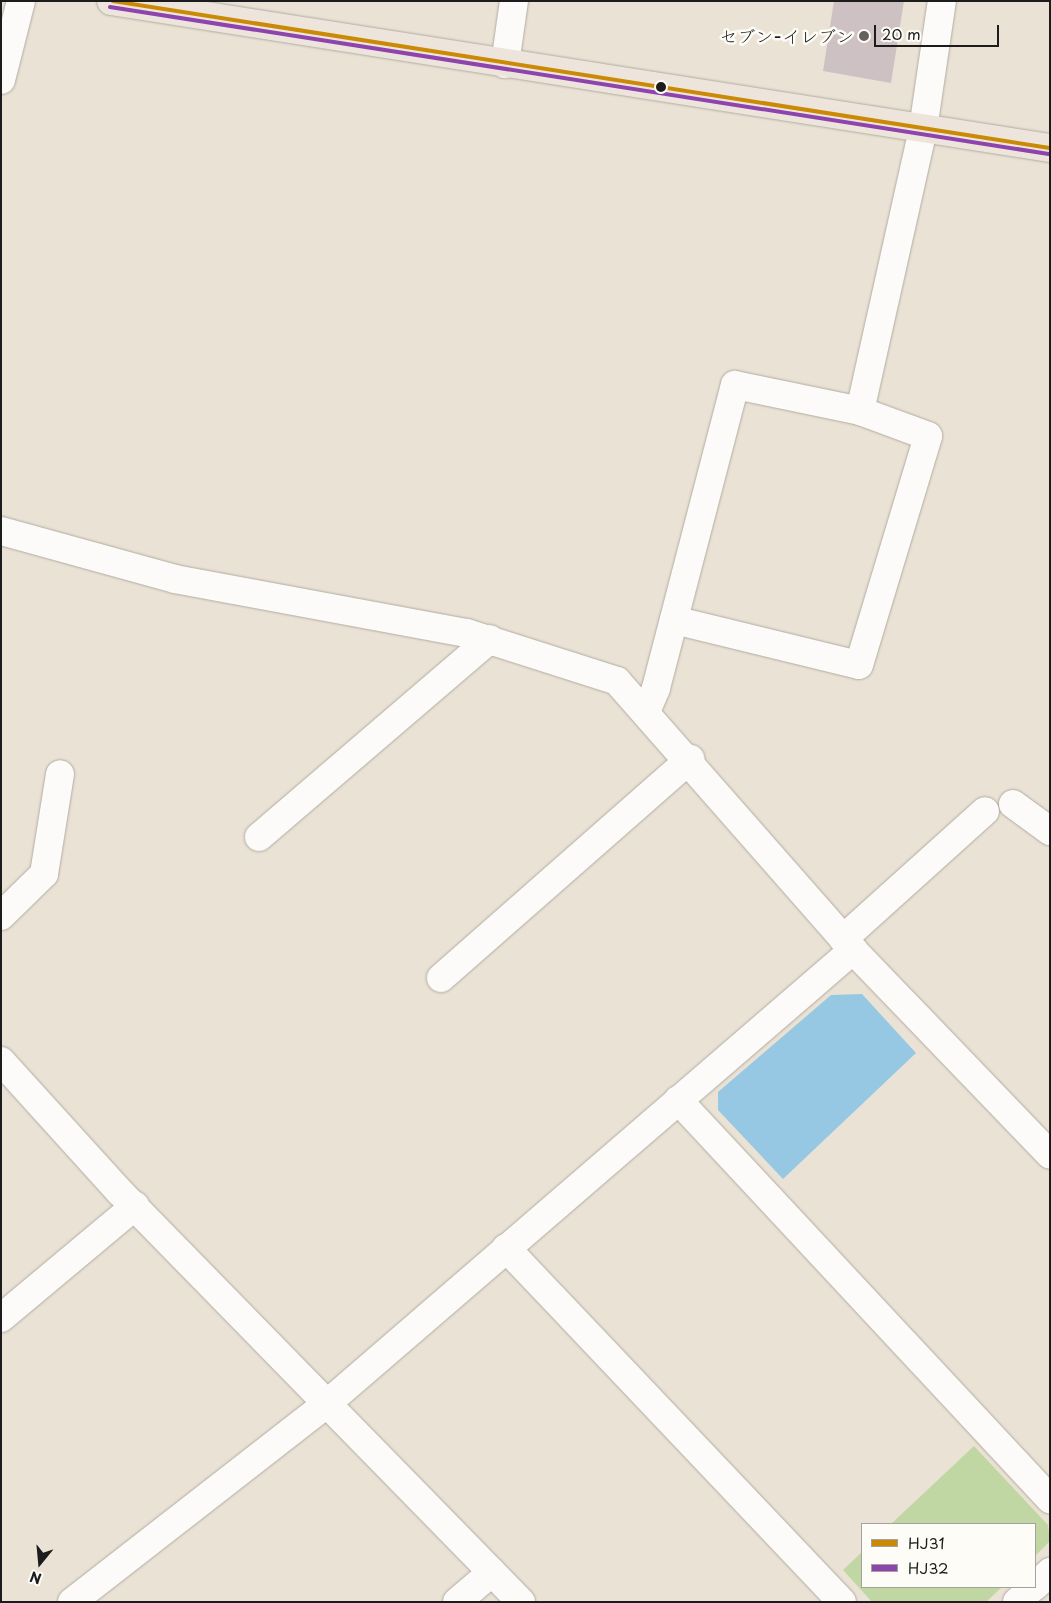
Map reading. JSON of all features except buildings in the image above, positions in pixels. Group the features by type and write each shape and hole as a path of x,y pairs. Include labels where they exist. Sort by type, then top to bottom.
{"main road":[{"path":"111,1 1050,148"}],"street":[{"path":"1,80 21,1"},
{"path":"505,64 514,1"},
{"path":"860,411 923,129 942,1"},
{"path":"646,712 674,620 735,385 860,411 928,436 859,665 674,620"},
{"path":"1,532 176,579 490,639 617,680 690,759 848,945 1050,1155"},
{"path":"259,837 490,639"},
{"path":"441,978 690,759"},
{"path":"1,916 44,874 60,774"},
{"path":"1013,804 1050,830"},
{"path":"72,1602 330,1401 678,1100 848,945 985,811"},
{"path":"1,1061 135,1206 330,1401 521,1602"},
{"path":"678,1100 1050,1499"},
{"path":"1,1318 135,1206"},
{"path":"506,1248 842,1602"},
{"path":"457,1602 492,1572"},
{"path":"1036,1584 1050,1572"},
{"path":"1017,1602 1032,1588"}],"green space":[{"path":"974,1446 1048,1525 1050,1541 1036,1555 1036,1523 892,1523"},
{"path":"861,1553 861,1588 1001,1588 986,1602 872,1602 843,1570"}],"water":[{"path":"862,994 916,1053 783,1179 718,1110 718,1092 831,995"}],"transit line":[{"name":"HJ31","path":"113,1 1050,148"},
{"name":"HJ32","path":"110,7 1049,154"}],"place":[{"name":"セブン-イレブン","path":"864,36"}]}
